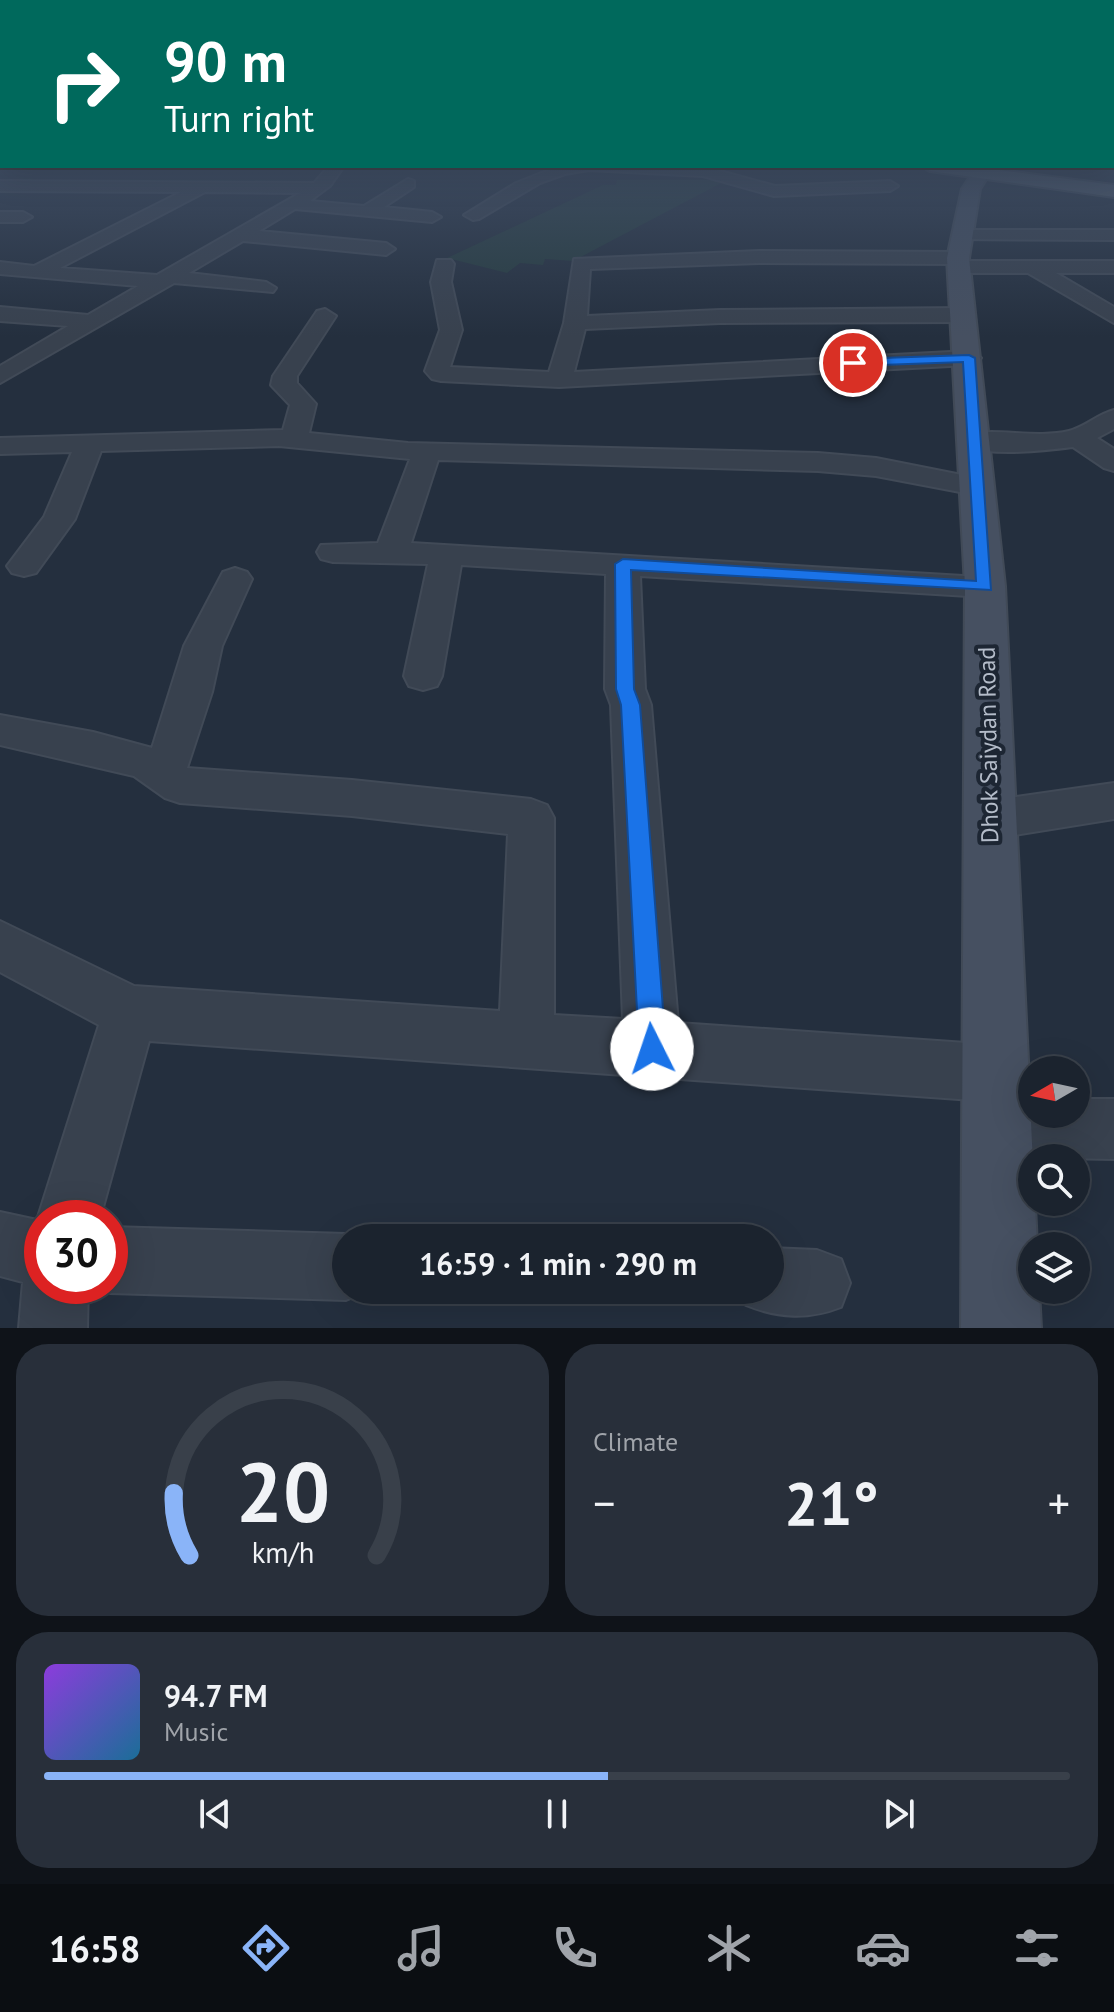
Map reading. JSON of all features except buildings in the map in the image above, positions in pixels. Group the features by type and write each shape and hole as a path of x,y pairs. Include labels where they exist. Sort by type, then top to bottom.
{"main road":[{"name":"Dhok Saiydan Road","path":"974,213 966,337 985,586 1001,1328"}],"street":[{"path":"37,272 152,213"},
{"path":"0,376 278,213"},
{"path":"388,213 432,217"},
{"path":"473,215 477,213"},
{"path":"559,380 575,323 581,263 759,257 948,213"},
{"path":"980,213 1035,269 1114,316"},
{"path":"1018,213 1113,226"},
{"path":"0,217 23,217"},
{"path":"241,235 386,249"},
{"path":"444,264 441,282 451,330 437,371 559,380 966,337"},
{"path":"1035,269 1114,267"},
{"path":"0,268 266,288"},
{"path":"0,314 94,322"},
{"path":"575,323 672,315 966,337"},
{"path":"294,440 303,404 284,385 285,376 325,316"},
{"path":"0,446 294,440 427,451 818,462 876,467 974,464 1027,444 1078,438 1114,418"},
{"path":"1078,438 1114,462"},
{"path":"24,566 59,519 90,443"},
{"path":"391,553 427,451"},
{"path":"333,552 446,554 985,586"},
{"path":"423,676 446,554"},
{"path":"623,564 625,689 631,705 652,1049"},
{"path":"164,774 192,692 203,646 235,579"},
{"path":"0,730 93,748 148,763 180,786 352,798 531,818 526,1041"},
{"path":"989,820 1114,801"},
{"path":"0,945 130,1013 652,1049 996,1100 1114,1129"},
{"path":"73,1200 130,1013"},
{"path":"0,1244 24,1250"},
{"path":"128,1261 332,1267"},
{"path":"53,1328 54,1304"}],"green space":[{"path":"543,213 664,213 573,261 545,259 543,265 520,263 507,273 447,258"}],"route":[{"path":"652,1049 631,705 625,689 623,564 985,586 969,358 853,363"}]}
